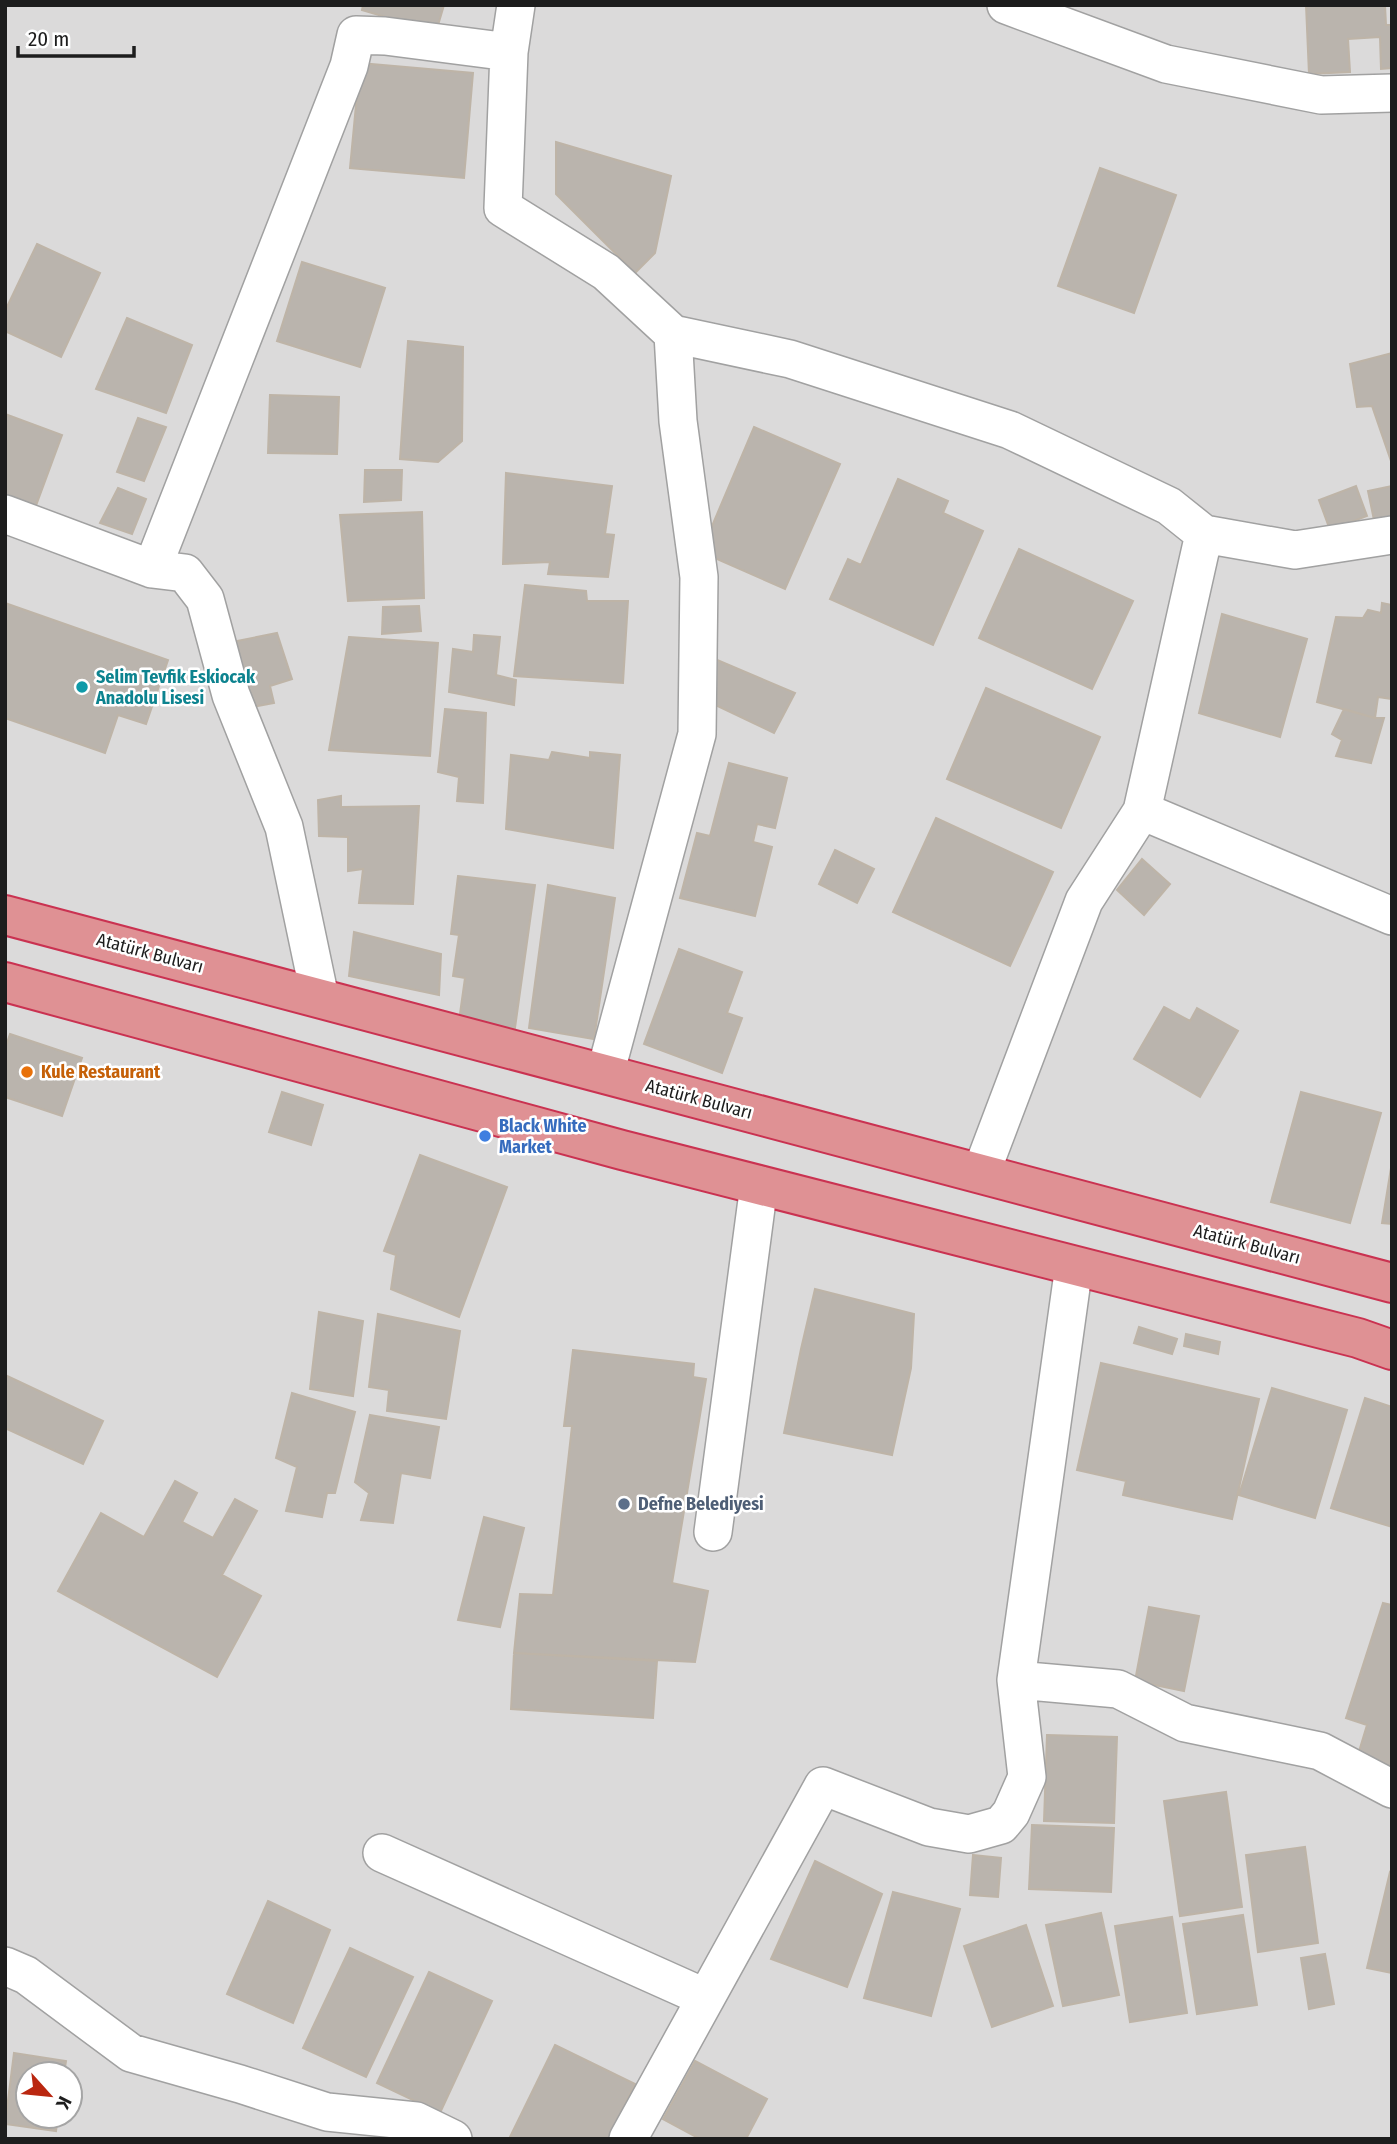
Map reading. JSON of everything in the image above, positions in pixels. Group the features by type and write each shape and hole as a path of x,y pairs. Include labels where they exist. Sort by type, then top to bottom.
{"highway":[{"name":"Atatürk Bulvarı","path":"5,915 1392,1283"},
{"path":"5,982 622,1150 1358,1338 1392,1350"}],"street":[{"path":"516,5 509,52 503,208 606,272 673,334 790,359 1010,430 1169,506 1203,534 1296,550 1392,535"},
{"path":"1022,8 1166,64 1321,94 1392,93"},
{"path":"152,569 349,66 355,35 385,36 509,52"},
{"path":"606,1074 697,734 699,577 678,421 673,334"},
{"path":"5,514 152,569 185,573 205,599 232,695 284,827 320,998"},
{"path":"981,1173 1084,901 1142,811 1203,534"},
{"path":"1142,811 1392,916"},
{"path":"713,1532 759,1185"},
{"path":"628,2139 823,1786 929,1827 969,1834 1001,1825 1011,1814 1027,1777 1016,1680 1074,1266"},
{"path":"1016,1680 1118,1689 1185,1723 1320,1751 1392,1788"},
{"path":"382,1853 706,1998"},
{"path":"5,1966 26,1975 131,2053 327,2112 416,2121 453,2139"}],"shaded area":[{"path":"5,5 1392,5 1392,2139 5,2139"}],"building":[{"path":"363,5 444,5 436,32 362,10"},
{"path":"1306,5 1385,5 1386,25 1392,25 1392,68 1381,69 1380,37 1348,39 1350,72 1309,74"},
{"path":"360,63 473,73 464,178 350,168"},
{"path":"556,142 671,176 655,253 635,273 556,194"},
{"path":"1100,168 1176,195 1134,313 1058,286"},
{"path":"37,244 100,273 61,357 5,331 5,311"},
{"path":"302,262 385,288 360,367 277,341"},
{"path":"127,318 192,345 166,413 96,389"},
{"path":"408,341 463,347 462,441 438,462 400,459"},
{"path":"1392,353 1392,464 1372,406 1357,407 1350,364"},
{"path":"270,395 339,397 337,454 268,453"},
{"path":"5,414 62,435 34,511 5,501"},
{"path":"138,418 166,427 144,481 117,472"},
{"path":"754,427 840,464 785,589 701,552"},
{"path":"365,470 402,470 401,500 364,502"},
{"path":"506,473 612,486 605,534 614,535 608,577 548,574 550,562 503,564"},
{"path":"898,479 948,501 943,513 983,531 933,645 830,599 848,559 861,565"},
{"path":"1356,486 1367,516 1330,530 1319,500"},
{"path":"1392,486 1392,517 1374,520 1368,491"},
{"path":"118,488 146,499 132,534 100,523"},
{"path":"422,512 424,598 348,601 340,515"},
{"path":"1019,549 1133,601 1092,689 979,638"},
{"path":"525,585 586,591 587,601 628,601 623,683 514,676"},
{"name":"Selim Tevfik Eskiocak Anadolu Lisesi","path":"5,603 168,660 146,724 118,715 105,753 5,718"},
{"path":"1382,603 1392,605 1392,699 1378,697 1375,718 1317,702 1336,617 1363,618 1368,610 1381,613"},
{"path":"419,606 421,631 382,634 383,607"},
{"path":"1222,614 1307,639 1280,737 1199,713"},
{"path":"277,633 292,679 270,686 274,703 253,707 227,643"},
{"path":"474,635 500,637 496,675 516,680 514,705 449,692 453,649 473,652"},
{"path":"349,637 438,643 430,756 329,750"},
{"path":"703,654 795,693 774,733 703,699"},
{"path":"986,688 1100,737 1061,828 947,779"},
{"path":"445,709 486,713 483,803 457,801 459,777 438,772"},
{"path":"1344,709 1384,718 1371,763 1336,756 1342,740 1332,734"},
{"path":"552,752 590,758 590,752 620,755 613,848 506,829 511,755 549,760"},
{"path":"729,763 787,778 775,828 757,824 753,842 772,847 755,916 680,898 697,833 710,836"},
{"path":"341,796 341,807 419,806 413,904 359,903 363,869 348,871 348,837 319,836 318,800"},
{"path":"936,818 1053,872 1010,966 893,912"},
{"path":"835,850 874,869 857,903 819,884"},
{"path":"1142,859 1170,884 1144,915 1117,890"},
{"path":"458,876 535,885 514,1035 458,1028 465,978 453,976 459,935 451,934"},
{"path":"548,885 615,898 594,1039 529,1028"},
{"path":"354,932 441,954 439,995 349,976"},
{"path":"679,949 742,972 727,1013 742,1018 722,1073 644,1044"},
{"path":"1164,1007 1190,1021 1197,1008 1238,1031 1200,1097 1134,1059"},
{"path":"10,1034 82,1058 62,1116 5,1097 5,1049"},
{"path":"282,1092 323,1105 311,1145 269,1132"},
{"path":"1301,1092 1381,1113 1350,1223 1271,1202"},
{"path":"420,1155 507,1187 459,1317 391,1289 396,1255 384,1251"},
{"path":"1392,1162 1392,1224 1382,1223"},
{"path":"815,1289 914,1314 911,1368 892,1455 784,1433"},
{"path":"319,1312 363,1321 353,1396 310,1389"},
{"path":"378,1314 460,1331 446,1419 387,1411 389,1390 369,1387"},
{"path":"1139,1327 1177,1339 1172,1354 1134,1343"},
{"path":"1186,1334 1220,1342 1218,1354 1184,1346"},
{"name":"Defne Belediyesi","path":"573,1350 694,1364 693,1377 706,1379 672,1583 708,1591 695,1662 514,1653 520,1594 553,1595 572,1426 564,1426"},
{"path":"1101,1363 1259,1399 1232,1519 1123,1495 1126,1481 1077,1470"},
{"path":"5,1375 103,1421 83,1464 5,1428"},
{"path":"1272,1388 1347,1410 1315,1518 1239,1495"},
{"path":"292,1393 355,1412 335,1493 327,1493 322,1517 286,1511 297,1467 276,1458"},
{"path":"1365,1398 1392,1407 1392,1527 1331,1508"},
{"path":"370,1415 439,1427 430,1478 401,1473 393,1523 361,1520 369,1493 355,1482"},
{"path":"175,1481 197,1493 182,1522 213,1538 235,1499 257,1511 222,1575 261,1596 217,1677 58,1591 101,1513 144,1537"},
{"path":"484,1517 524,1528 500,1627 458,1620"},
{"path":"1383,1603 1392,1605 1392,1769 1357,1758 1367,1725 1346,1718"},
{"path":"1149,1607 1199,1616 1184,1691 1135,1681"},
{"path":"514,1653 657,1661 653,1718 511,1709"},
{"path":"1047,1735 1117,1737 1114,1823 1044,1821"},
{"path":"1226,1792 1242,1907 1180,1916 1164,1801"},
{"path":"1032,1825 1114,1828 1111,1892 1029,1889"},
{"path":"1305,1847 1318,1943 1258,1952 1246,1855"},
{"path":"973,1855 1001,1858 998,1897 970,1895"},
{"path":"815,1861 882,1894 847,1987 771,1959"},
{"path":"1390,1872 1392,1873 1392,1973 1367,1968"},
{"path":"893,1892 960,1909 931,2016 864,1998"},
{"path":"268,1901 330,1930 293,2023 227,1994"},
{"path":"1101,1913 1119,1995 1063,2006 1046,1925"},
{"path":"1243,1915 1257,2005 1197,2014 1183,1924"},
{"path":"1172,1917 1187,2013 1130,2022 1115,1926"},
{"path":"1026,1925 1053,2006 992,2027 964,1946"},
{"path":"350,1948 413,1977 366,2077 303,2048"},
{"path":"1325,1954 1334,2004 1309,2009 1301,1958"},
{"path":"429,1972 492,2001 440,2113 377,2083"},
{"path":"555,2045 635,2084 608,2139 509,2139"},
{"path":"14,2053 60,2060 14,2060 14,2125 5,2124"},
{"path":"695,2061 767,2099 746,2139 700,2139 663,2119"}],"place":[{"name":"Selim Tevfik Eskiocak Anadolu Lisesi","path":"82,687"},
{"name":"Kule Restaurant","path":"27,1072"},
{"name":"Black White Market","path":"485,1136"},
{"name":"Defne Belediyesi","path":"624,1504"}]}
